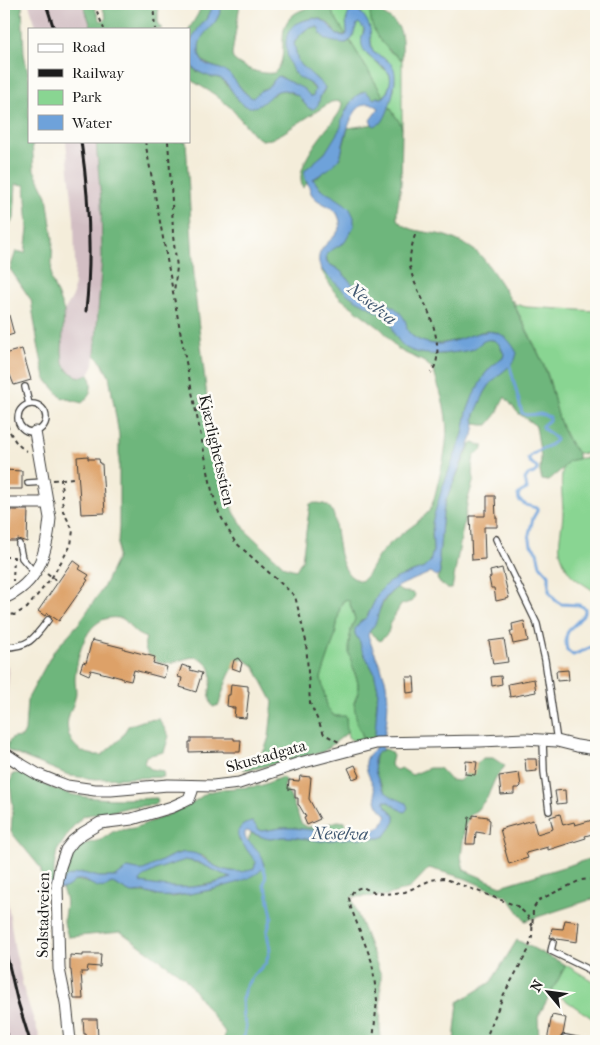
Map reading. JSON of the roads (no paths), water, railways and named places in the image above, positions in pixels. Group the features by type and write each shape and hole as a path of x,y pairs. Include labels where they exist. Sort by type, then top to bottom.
{"street":[{"path":"8,596 22,587 35,573 45,552 49,524 48,503 35,432"},
{"path":"4,505 8,503 48,503"},
{"name":"Skustadgata","path":"4,753 54,782 94,790 168,785 213,786 239,783 350,749 380,743 480,742 525,739 557,741 596,749"},
{"name":"Solstadveien","path":"70,1041 66,1003 59,969 57,892 57,877 66,850 83,833 100,823 132,819 172,807 189,799 192,786"}],"lane":[{"path":"25,386 29,404"},
{"path":"29,404 40,407 45,414 45,421 41,428 35,432 22,429 19,424 18,416 20,411 29,404"},
{"path":"28,483 44,482"},
{"path":"496,539 537,624 557,741"},
{"path":"19,544 22,558 35,573"},
{"path":"4,647 27,643 35,637 48,620"},
{"path":"544,740 544,772 549,812"},
{"path":"553,942 551,950 586,968 596,979"},
{"path":"565,1038 580,1041"}],"water":[{"name":"Neselva","path":"214,4 223,4 216,20 200,42 199,52 201,60 228,73 246,94 253,98 260,91 267,88 278,76 304,89 310,96 313,96 314,87 295,74 287,55 286,41 291,28 309,19 322,20 337,35 345,36 347,34 347,20 352,10 358,11 365,17 369,25 373,52 393,66 395,74 394,88 390,105 381,123 374,126 370,120 379,108 371,104 364,104 359,108 350,122 340,157 332,166 313,179 321,190 345,204 354,217 354,226 345,242 327,253 326,260 360,289 396,309 406,321 407,330 410,334 420,340 432,344 440,344 482,332 490,332 504,336 517,353 511,365 491,383 475,414 473,435 446,500 443,512 439,556 440,573 436,576 431,572 392,591 382,603 376,622 368,635 383,673 388,697 382,750 374,758 375,769 385,791 392,797 406,803 408,808 405,812 384,801 386,807 395,815 395,821 385,836 380,838 321,841 292,837 271,839 247,831 245,832 246,839 263,859 263,867 258,873 247,879 216,889 182,895 159,896 144,892 133,893 112,883 105,887 98,887 81,880 75,881 68,887 50,888 50,883 62,881 76,874 83,873 99,877 116,877 128,868 143,870 173,856 188,852 196,854 213,865 228,871 238,872 254,869 256,862 238,836 239,829 242,826 253,822 262,831 293,828 320,831 329,835 374,830 382,825 387,816 378,805 366,766 368,757 376,744 378,689 374,672 361,648 355,634 355,629 367,617 379,592 388,583 424,568 430,562 433,551 432,523 442,489 463,434 467,412 485,374 503,358 504,354 500,345 493,340 484,341 471,350 458,352 425,354 412,351 406,348 396,337 390,322 377,311 349,295 320,266 319,256 321,251 336,234 340,224 335,211 317,200 312,194 305,177 305,170 325,153 341,127 342,119 349,105 356,96 365,91 374,99 377,97 382,98 387,93 390,83 389,72 365,52 362,43 364,29 359,23 352,39 346,43 326,39 318,27 314,27 307,29 294,43 298,62 325,87 318,104 312,109 296,95 283,90 275,93 257,106 248,107 244,105 223,80 202,74 190,64 190,42 208,17","holes":["185,860 197,862 231,878 209,885 187,887 153,885 141,883 140,881 155,870"]}],"waterway":[{"path":"509,362 522,413 526,415 540,414 550,417 542,426 556,440 534,453 528,459 537,467 537,470 528,475 525,479 527,489 518,495 519,500 526,505 537,508 529,534 531,545 537,552 540,565 549,575 549,591 555,600 561,604 579,605 585,608 581,618 570,628 566,636 567,650 573,655 596,646"},
{"path":"243,1041 246,1025 243,1018 242,999 246,986 266,963 270,949 267,933 272,916 264,885 265,872 261,865"}],"railway":[{"path":"46,4 54,28"},
{"path":"81,142 89,226 86,311"},
{"path":"4,944 17,999 30,1041"},
{"path":"4,1028 9,1041"}]}
